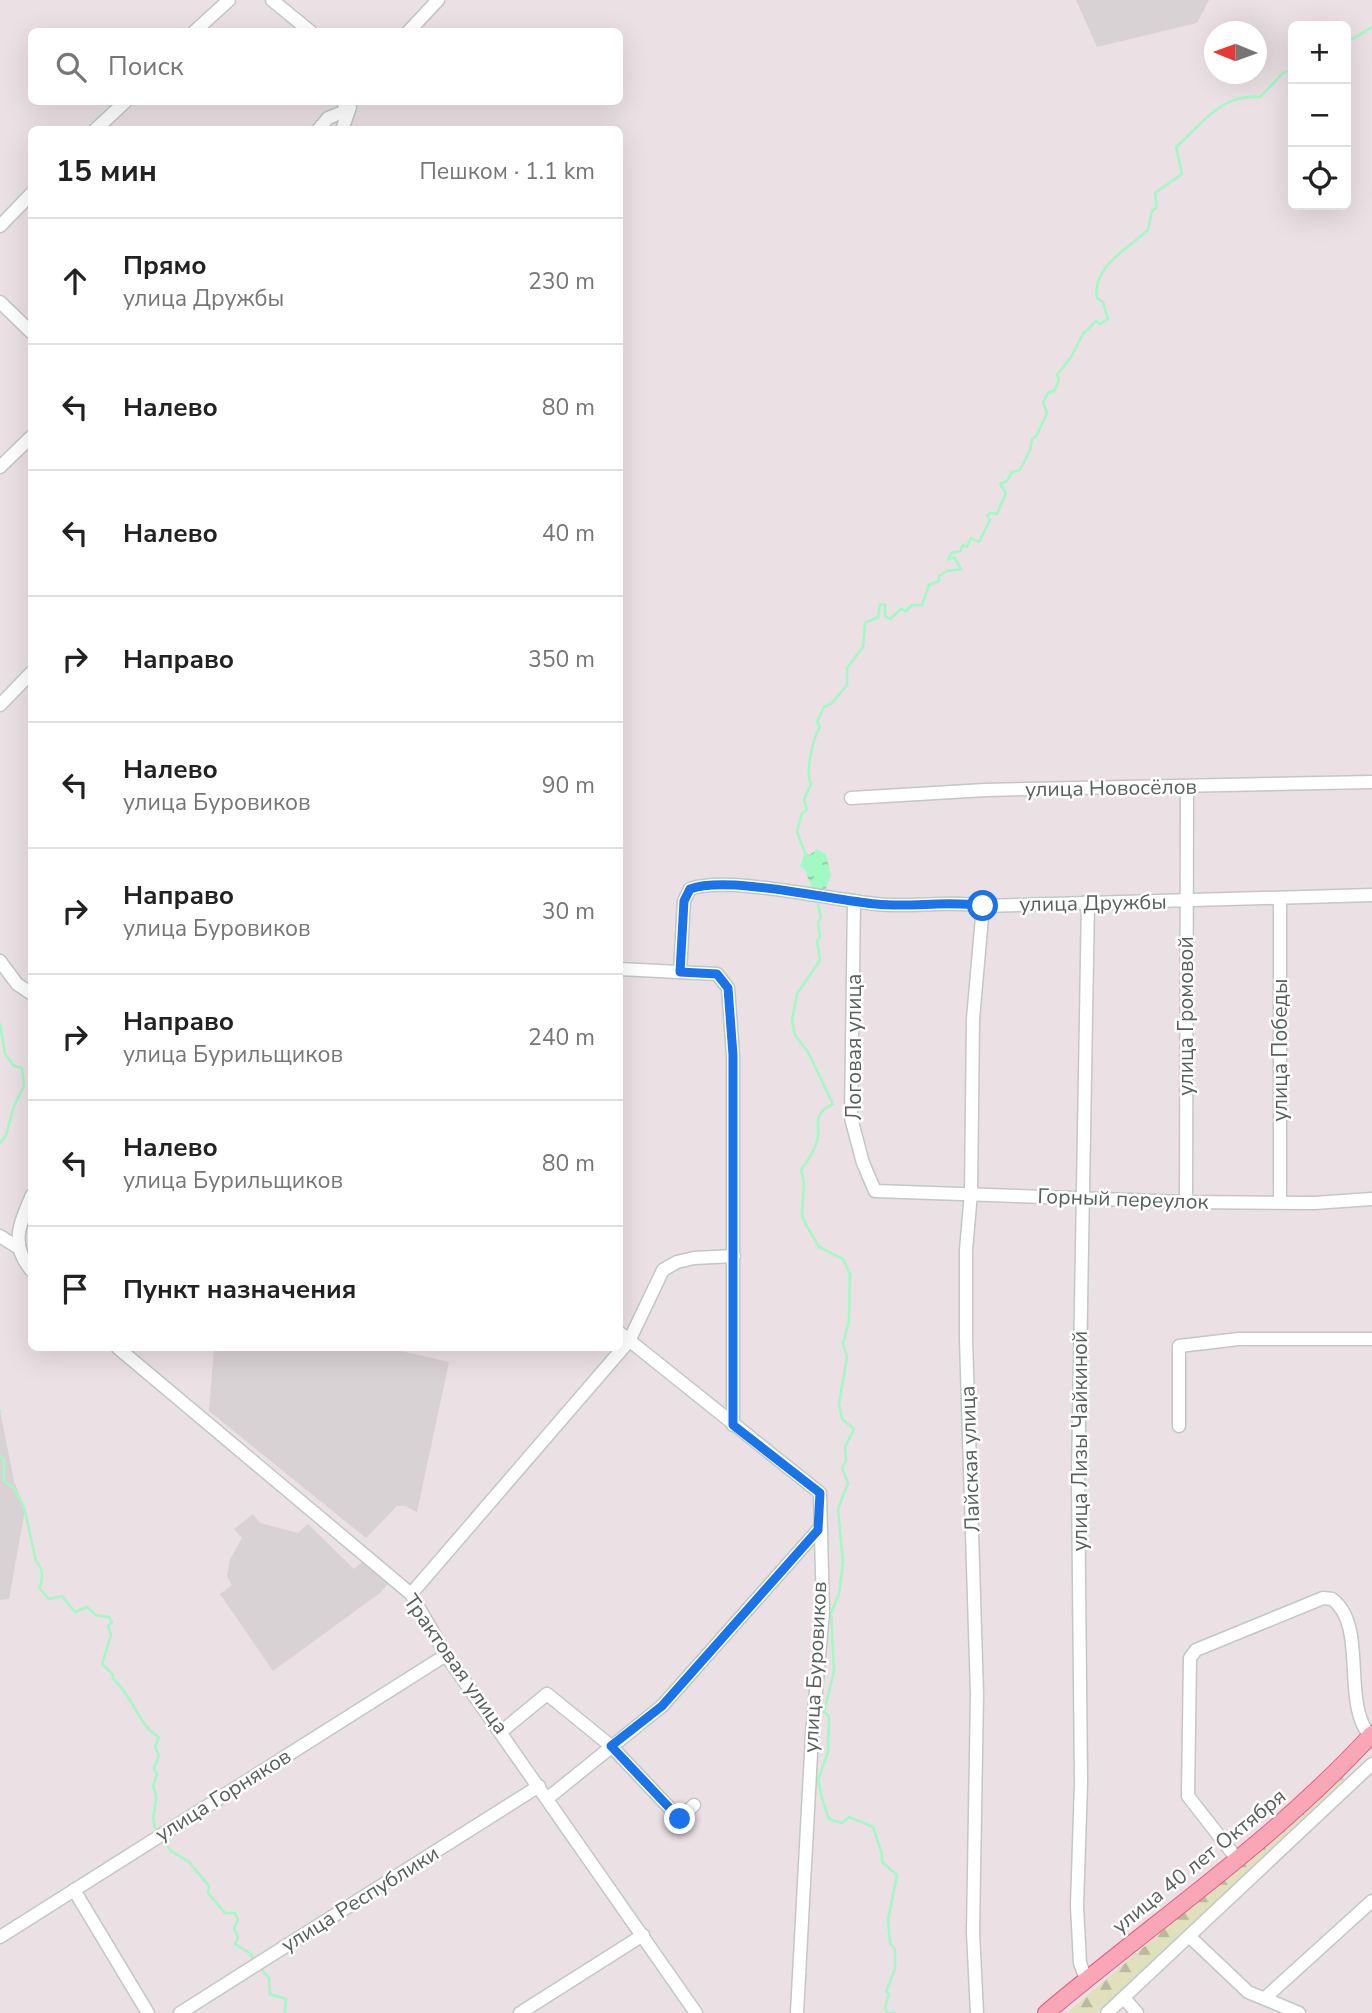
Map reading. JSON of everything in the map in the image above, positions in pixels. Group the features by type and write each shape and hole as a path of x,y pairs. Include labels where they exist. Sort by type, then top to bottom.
{"main road":[{"name":"улица 40 лет Октября","path":"1045,2013 1237,1859 1320,1788 1370,1740"}],"street":[{"path":"198,28 229,0"},
{"path":"272,0 307,28"},
{"path":"412,28 438,0"},
{"path":"99,126 122,105"},
{"path":"321,126 347,105"},
{"path":"343,126 348,105"},
{"path":"0,226 28,196"},
{"path":"0,302 28,329"},
{"path":"0,467 28,440"},
{"path":"0,705 28,676"},
{"name":"улица Новосёлов","path":"851,798 985,790 1372,782"},
{"name":"улица Громовой","path":"1186,1202 1187,787"},
{"name":"улица Дружбы","path":"680,972 684,901 690,889 701,885 736,886 877,905 967,903 983,906 1372,895"},
{"name":"улица Победы","path":"1280,899 1280,1202"},
{"name":"Логовая улица","path":"854,901 851,1118 874,1191"},
{"name":"улица Лизы Чайкиной","path":"1086,1979 1080,1963 1077,1906 1082,1199 1088,901"},
{"name":"Лайская улица","path":"977,2013 974,1932 976,1694 966,1339 973,1019 983,906"},
{"path":"0,961 17,984 28,991"},
{"path":"623,969 652,973 717,974 728,988 733,1055 733,1425"},
{"name":"Горный переулок","path":"874,1191 1186,1202 1372,1199"},
{"path":"17,1247 19,1227 28,1205"},
{"path":"0,1235 19,1227"},
{"path":"0,1235 17,1247 28,1265"},
{"path":"624,1337 663,1270 694,1258 734,1256"},
{"name":"улица Буровиков","path":"624,1337 820,1493 818,1530 823,1612 812,1735 797,2013"},
{"path":"1179,1426 1179,1346 1239,1339 1372,1339"},
{"name":"Трактовая улица","path":"122,1351 360,1548 411,1594 446,1655 502,1731 696,2013"},
{"path":"411,1594 612,1351"},
{"path":"548,1798 662,1706 818,1530"},
{"path":"1237,1859 1188,1796 1189,1658 1196,1650 1323,1598 1340,1605 1346,1615 1360,1720 1370,1740"},
{"name":"улица Горняков","path":"0,1937 446,1655"},
{"path":"502,1731 547,1694 611,1746 680,1819 694,1805"},
{"name":"улица 40 лет Октября","path":"1107,2013 1372,1764"},
{"name":"улица Республики","path":"180,2013 539,1786"},
{"path":"74,1890 148,2013"},
{"path":"1265,1998 1372,1901"},
{"path":"520,2013 643,1935"},
{"path":"1190,1937 1248,1992 1295,2011"},
{"path":"1283,1982 1295,2011"},
{"path":"1125,1998 1137,2013"}],"shaded area":[{"path":"1076,0 1209,0 1197,23 1097,47"},
{"path":"214,1351 401,1351 449,1362 417,1512 405,1506 397,1506 366,1538 209,1411"},
{"path":"0,1411 14,1481 25,1510 9,1599 0,1600"},
{"path":"253,1514 260,1523 298,1533 308,1524 354,1569 365,1559 390,1582 380,1593 273,1671 220,1594 232,1585 227,1576 230,1559 242,1538 234,1529"}],"green space":[{"path":"1342,1777 1346,1780 1096,2013 1067,2013"}],"water":[{"path":"816,849 826,854 831,876 824,892 813,891 805,870 800,866 805,853 810,855"}],"waterway":[{"path":"1351,40 1372,27"},
{"path":"805,853 797,832 802,813 807,810 804,800 811,784 809,764 820,727 817,722 824,707 831,704 847,685 847,668 863,647 865,623 878,617 880,604 885,605 885,616 890,619 901,609 906,611 912,605 922,605 929,585 939,581 939,576 947,571 961,569 954,557 948,560 951,553 960,551 963,545 967,547 971,538 979,542 990,520 987,516 990,513 997,514 1006,493 1000,484 1007,481 1012,472 1020,470 1030,450 1032,439 1037,435 1047,413 1043,402 1048,393 1055,390 1059,379 1057,375 1071,357 1083,334 1096,321 1100,324 1108,319 1103,302 1097,298 1100,277 1113,259 1148,230 1152,211 1157,207 1155,193 1182,174 1176,147 1224,105 1247,97 1260,97 1288,71"},
{"path":"818,904 821,918 818,922 820,937 817,941 820,960 797,994 792,1021 795,1035 808,1052 833,1104 821,1112 817,1141 801,1170 804,1182 802,1215 819,1247 843,1259 850,1274 849,1321 843,1344 847,1357 839,1404 842,1419 854,1429 845,1447 846,1461 842,1468 848,1483 838,1509 843,1563 839,1594 831,1613 834,1671 824,1712 829,1716 828,1752 818,1780 829,1819 842,1823 849,1817 873,1827 882,1862 897,1875 888,1920 890,1943 895,1949 895,1969 886,1992 889,1994 885,2008 887,2013"},
{"path":"0,1024 5,1054 14,1066 22,1068 24,1086 14,1106 6,1135 0,1143"},
{"path":"0,1456 4,1461 4,1481 14,1488 24,1507 36,1561 42,1574 39,1588 49,1599 62,1596 75,1612 87,1607 96,1615 109,1617 112,1622 108,1626 111,1635 102,1664 113,1675 113,1679 120,1685 146,1726 159,1737 155,1747 159,1755 154,1769 157,1774 153,1787 156,1793 154,1821 159,1834"},
{"path":"162,1839 171,1851 189,1862 209,1886 208,1893 225,1913 235,1913 238,1920 234,1928 238,1938 235,1944 251,1954 255,1962"},
{"path":"259,1967 269,1978 270,1994 286,1999 285,2013"},
{"path":"890,2013 895,2013"}],"route":[{"path":"680,1819 611,1746 662,1706 818,1530 820,1493 733,1425 733,1055 728,988 717,974 680,972 684,901 690,889 701,885 736,886 877,905 967,903 983,906"}]}
